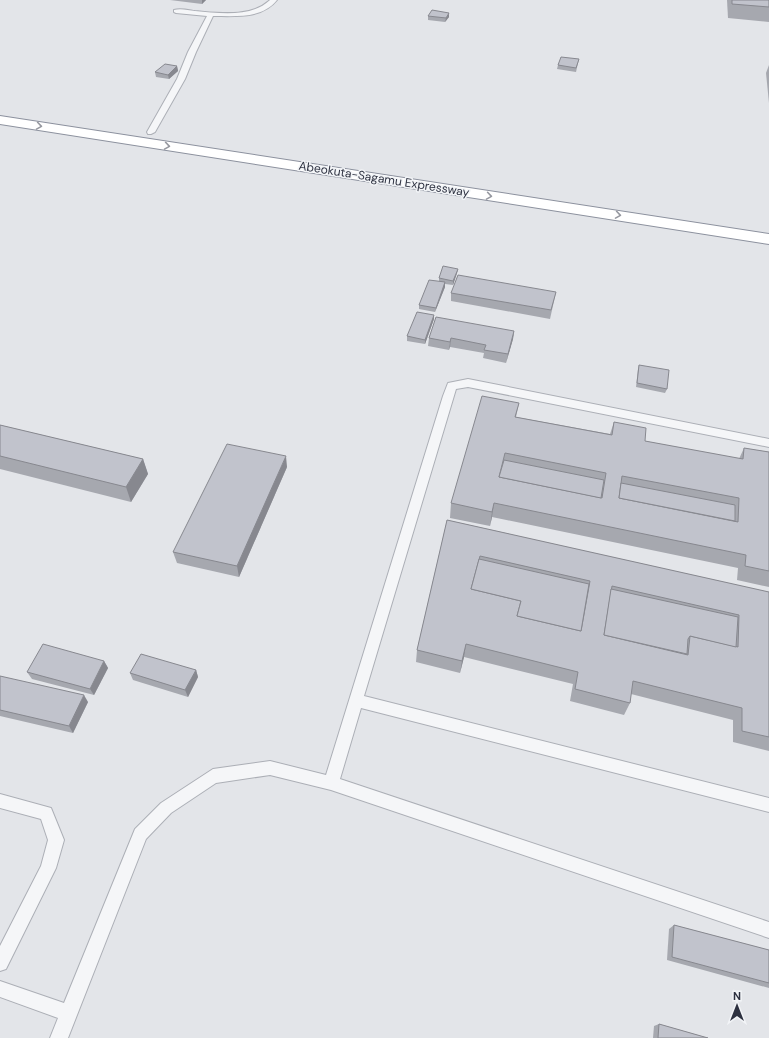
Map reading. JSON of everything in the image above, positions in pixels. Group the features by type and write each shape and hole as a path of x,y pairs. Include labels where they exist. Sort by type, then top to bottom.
{"highway":[{"name":"Abeokuta-Sagamu Expressway","path":"0,109 769,225"},
{"name":"Abeokuta-Sagamu Expressway","path":"0,120 769,239"}],"lane":[{"path":"176,11 211,14 250,13 270,5 274,0"},
{"path":"151,132 181,79 192,52 211,14"},
{"path":"330,783 452,386 468,383 769,443"},
{"path":"356,700 769,805"},
{"path":"59,1038 140,834 166,808 213,776 270,768 330,783 769,930"},
{"path":"0,801 46,813 56,840 48,868 0,962"},
{"path":"0,990 69,1013"}],"building":[{"path":"732,0 769,0 769,7 732,4"},
{"path":"432,10 449,13 446,18 428,16"},
{"path":"561,57 579,59 576,68 558,65"},
{"path":"165,64 177,66 168,75 155,72"},
{"path":"443,266 458,269 453,281 439,278"},
{"path":"458,275 556,292 551,310 451,293"},
{"path":"429,280 445,282 436,308 419,305"},
{"path":"417,312 434,315 425,340 407,336"},
{"path":"436,317 514,331 508,354 484,350 486,345 451,338 450,342 429,338"},
{"path":"639,365 669,370 667,389 637,383"},
{"path":"482,396 519,403 515,417 612,435 614,422 646,428 645,441 743,459 744,448 769,452 769,571 745,566 746,555 494,503 492,512 451,503","holes":["505,453 606,473 602,498 499,477","622,476 739,498 738,522 619,498"]},
{"path":"0,425 143,459 126,487 0,456"},
{"path":"227,444 286,456 237,566 173,552"},
{"path":"504,460 604,480 601,498 499,477"},
{"path":"621,483 735,505 735,521 619,498"},
{"path":"447,520 769,592 769,737 742,731 742,708 633,681 630,703 575,689 578,672 466,644 462,661 417,650","holes":["480,556 590,581 581,631 517,616 521,601 471,589","612,586 739,615 738,647 690,636 688,655 604,635"]},
{"path":"479,559 589,584 581,631 517,616 521,601 471,589"},
{"path":"611,589 738,617 736,647 690,636 688,639 687,654 604,635"},
{"path":"43,644 104,661 90,689 27,672"},
{"path":"141,654 196,670 185,690 130,673"},
{"path":"0,676 84,695 69,726 0,710"},
{"path":"674,925 769,950 769,983 672,957"},
{"path":"659,1024 708,1038 658,1038"}]}
